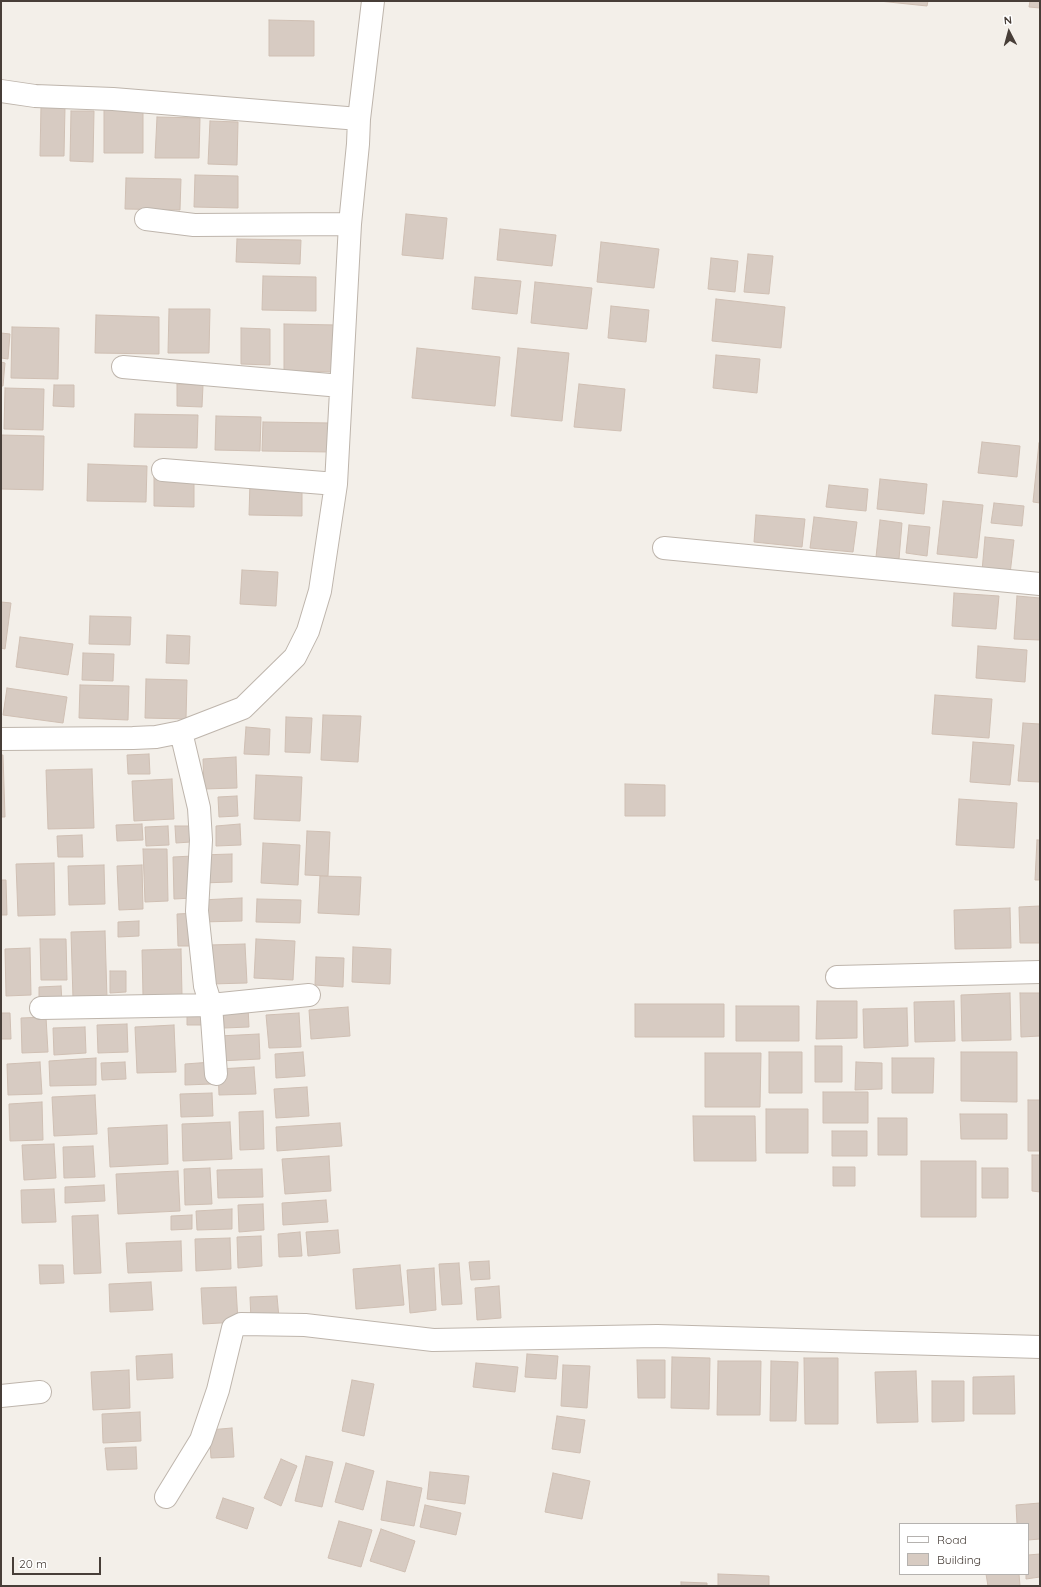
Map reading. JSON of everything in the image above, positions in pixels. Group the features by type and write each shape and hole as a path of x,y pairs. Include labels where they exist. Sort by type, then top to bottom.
{"street":[{"path":"1,739 133,738 156,737 181,732 243,708 295,657 308,631 320,591 336,484 350,224 358,144 358,119 373,1"},
{"path":"1,91 35,96 113,99 358,119"},
{"path":"146,219 194,225 350,224"},
{"path":"123,367 341,386"},
{"path":"163,470 336,484"},
{"path":"664,548 1040,584"},
{"path":"181,732 199,808 201,840 197,911 205,986 211,1005 216,1074"},
{"path":"837,977 1040,972"},
{"path":"41,1008 211,1005 309,995"},
{"path":"166,1497 201,1440 218,1390 233,1328 241,1324 305,1324 433,1340 657,1336 1040,1347"},
{"path":"1,1396 40,1392"}],"building":[{"path":"879,1 928,1 927,6"},
{"path":"1030,1 1040,1 1040,8 1029,7"},
{"path":"269,20 314,21 314,56 269,56"},
{"path":"41,106 65,107 64,156 40,156"},
{"path":"104,108 143,109 143,153 104,153"},
{"path":"71,111 94,111 93,162 70,161"},
{"path":"157,117 200,118 199,158 155,158"},
{"path":"210,121 238,122 237,165 208,164"},
{"path":"195,175 238,176 238,208 194,207"},
{"path":"126,178 181,179 180,210 125,209"},
{"path":"406,214 447,218 443,259 402,255"},
{"path":"500,229 556,235 552,266 497,260"},
{"path":"237,239 301,240 300,264 236,262"},
{"path":"601,242 659,249 654,288 597,282"},
{"path":"748,254 773,256 769,294 744,292"},
{"path":"711,258 738,261 735,292 708,289"},
{"path":"263,276 316,277 316,311 262,310"},
{"path":"475,277 521,281 517,314 472,309"},
{"path":"535,282 592,288 587,329 531,323"},
{"path":"716,299 785,307 781,348 712,341"},
{"path":"611,306 649,310 646,342 608,338"},
{"path":"169,309 210,309 209,353 168,353"},
{"path":"96,315 159,317 159,354 95,353"},
{"path":"284,324 337,325 336,372 284,371"},
{"path":"12,327 59,328 58,379 11,378"},
{"path":"241,328 270,329 270,365 241,364"},
{"path":"1,333 10,334 8,359 1,358"},
{"path":"417,348 500,357 495,406 412,398"},
{"path":"518,348 569,353 562,421 511,416"},
{"path":"716,355 760,359 757,393 713,388"},
{"path":"1,362 5,363 3,386 1,386"},
{"path":"177,384 203,385 202,407 177,406"},
{"path":"579,384 625,389 621,431 574,427"},
{"path":"54,385 74,385 74,407 53,406"},
{"path":"5,388 44,389 43,430 4,429"},
{"path":"135,414 198,415 197,448 134,447"},
{"path":"216,416 261,417 260,451 215,450"},
{"path":"263,422 331,423 331,452 262,451"},
{"path":"1,435 44,436 43,490 1,489"},
{"path":"982,442 1020,446 1017,477 978,473"},
{"path":"1040,443 1040,503 1033,502"},
{"path":"88,464 147,466 146,502 87,501"},
{"path":"154,477 194,477 194,507 154,506"},
{"path":"880,479 927,484 924,514 877,509"},
{"path":"250,482 302,483 302,516 249,515"},
{"path":"829,485 868,489 866,511 826,507"},
{"path":"943,501 983,505 977,558 937,554"},
{"path":"994,503 1024,506 1022,526 991,523"},
{"path":"756,515 805,519 802,547 754,542"},
{"path":"814,517 857,522 853,552 810,548"},
{"path":"880,520 902,523 899,559 876,557"},
{"path":"909,525 930,527 927,556 906,553"},
{"path":"985,537 1014,540 1010,574 982,571"},
{"path":"242,570 278,572 276,606 240,604"},
{"path":"954,593 999,596 996,629 952,626"},
{"path":"1017,596 1040,598 1040,640 1014,639"},
{"path":"1,602 11,603 5,649 1,648"},
{"path":"90,616 131,617 130,645 89,644"},
{"path":"167,635 190,636 189,664 166,663"},
{"path":"20,637 73,644 68,675 16,667"},
{"path":"978,646 1027,650 1025,682 976,678"},
{"path":"83,653 114,654 113,681 82,680"},
{"path":"146,679 187,680 186,719 145,718"},
{"path":"80,685 129,686 128,720 79,718"},
{"path":"7,688 67,697 63,723 3,715"},
{"path":"935,695 992,699 989,738 932,734"},
{"path":"323,715 361,716 358,762 321,760"},
{"path":"286,717 312,718 310,753 285,752"},
{"path":"1023,723 1040,724 1040,782 1018,781"},
{"path":"246,727 270,729 269,755 244,754"},
{"path":"973,742 1014,745 1010,785 970,782"},
{"path":"149,754 150,774 128,774 127,755"},
{"path":"1,755 3,755 5,817 1,817"},
{"path":"236,757 237,788 204,789 203,759"},
{"path":"92,769 94,828 48,829 46,770"},
{"path":"256,775 302,777 300,821 254,819"},
{"path":"172,779 174,819 134,821 132,781"},
{"path":"625,784 665,785 665,816 625,816"},
{"path":"237,796 238,816 219,817 218,797"},
{"path":"959,799 1017,803 1014,848 956,845"},
{"path":"142,824 143,840 117,841 116,825"},
{"path":"240,824 241,845 216,846 216,826"},
{"path":"168,826 169,845 146,846 145,827"},
{"path":"175,826 190,826 191,842 176,843"},
{"path":"307,831 330,832 328,876 305,875"},
{"path":"82,835 83,857 58,857 57,836"},
{"path":"1037,840 1040,840 1040,880 1035,880"},
{"path":"263,843 300,845 298,885 261,883"},
{"path":"143,849 167,849 168,901 145,902"},
{"path":"232,854 232,882 201,883 200,855"},
{"path":"193,856 193,898 174,899 173,857"},
{"path":"54,863 55,915 18,916 16,864"},
{"path":"104,865 105,904 69,905 68,866"},
{"path":"142,865 143,909 119,910 117,866"},
{"path":"320,876 361,877 359,915 318,913"},
{"path":"1,880 6,880 7,915 1,915"},
{"path":"242,898 242,921 201,922 201,900"},
{"path":"257,899 301,900 300,923 256,922"},
{"path":"1040,906 1040,943 1020,943 1019,907"},
{"path":"1010,908 1011,948 955,949 954,910"},
{"path":"196,913 197,946 178,946 177,914"},
{"path":"139,921 139,936 118,937 118,922"},
{"path":"105,931 107,998 73,999 71,932"},
{"path":"40,939 66,939 67,980 41,980"},
{"path":"256,939 295,941 293,980 254,978"},
{"path":"245,944 247,983 211,984 209,945"},
{"path":"353,947 391,949 390,984 352,982"},
{"path":"30,948 31,995 6,996 5,949"},
{"path":"181,949 182,995 143,996 142,950"},
{"path":"316,957 344,958 343,987 315,985"},
{"path":"110,971 126,971 126,992 110,993"},
{"path":"61,986 62,1002 39,1002 39,987"},
{"path":"1010,993 1011,1040 962,1041 961,995"},
{"path":"1020,993 1040,993 1040,1036 1021,1037"},
{"path":"817,1001 857,1001 857,1038 816,1039"},
{"path":"954,1001 955,1041 915,1042 914,1002"},
{"path":"635,1004 724,1004 724,1037 635,1037"},
{"path":"248,1006 249,1027 224,1028 223,1008"},
{"path":"736,1006 799,1006 799,1041 736,1041"},
{"path":"206,1007 207,1025 187,1025 187,1008"},
{"path":"348,1007 350,1036 311,1039 309,1010"},
{"path":"907,1008 908,1046 864,1048 863,1009"},
{"path":"1,1013 10,1013 11,1039 1,1039"},
{"path":"299,1013 301,1047 269,1048 266,1015"},
{"path":"46,1017 48,1052 22,1053 21,1018"},
{"path":"127,1024 128,1052 98,1053 97,1025"},
{"path":"174,1025 176,1072 137,1073 135,1027"},
{"path":"85,1027 86,1053 54,1055 53,1028"},
{"path":"259,1034 260,1059 219,1061 218,1036"},
{"path":"815,1046 842,1046 842,1082 815,1082"},
{"path":"303,1052 305,1076 276,1078 275,1054"},
{"path":"769,1052 802,1052 802,1093 769,1093"},
{"path":"961,1052 1017,1052 1017,1102 961,1101"},
{"path":"705,1053 761,1053 760,1107 705,1107"},
{"path":"96,1058 96,1085 50,1086 49,1061"},
{"path":"892,1058 934,1058 933,1093 892,1093"},
{"path":"40,1062 42,1094 8,1095 7,1064"},
{"path":"125,1062 126,1079 102,1080 101,1063"},
{"path":"212,1062 212,1084 185,1085 185,1064"},
{"path":"856,1062 882,1063 882,1089 855,1090"},
{"path":"254,1067 256,1094 219,1095 218,1069"},
{"path":"307,1087 309,1116 276,1118 274,1089"},
{"path":"823,1092 868,1092 868,1123 823,1123"},
{"path":"212,1093 213,1116 181,1117 180,1094"},
{"path":"95,1095 97,1134 54,1136 52,1097"},
{"path":"1028,1100 1040,1100 1040,1151 1028,1151"},
{"path":"42,1102 43,1140 10,1141 9,1104"},
{"path":"766,1109 808,1109 808,1153 766,1153"},
{"path":"263,1111 264,1149 240,1150 239,1112"},
{"path":"960,1114 1007,1114 1007,1139 961,1139"},
{"path":"693,1116 755,1116 756,1161 694,1161"},
{"path":"878,1118 907,1118 907,1155 878,1155"},
{"path":"230,1122 232,1159 183,1161 182,1124"},
{"path":"340,1123 342,1146 277,1151 276,1127"},
{"path":"167,1125 168,1164 110,1167 108,1128"},
{"path":"832,1131 867,1131 867,1156 832,1156"},
{"path":"54,1144 56,1178 24,1180 22,1145"},
{"path":"93,1146 95,1177 64,1178 63,1147"},
{"path":"1032,1155 1040,1155 1040,1192 1032,1191"},
{"path":"329,1156 331,1191 285,1194 282,1159"},
{"path":"921,1161 976,1161 976,1217 921,1217"},
{"path":"833,1167 855,1167 855,1186 833,1186"},
{"path":"210,1168 212,1204 185,1205 184,1169"},
{"path":"982,1168 1008,1168 1008,1198 982,1198"},
{"path":"262,1169 263,1197 218,1198 217,1170"},
{"path":"178,1171 180,1211 118,1214 116,1174"},
{"path":"104,1185 105,1201 65,1203 65,1187"},
{"path":"54,1189 56,1222 22,1223 21,1190"},
{"path":"326,1200 328,1222 283,1225 282,1203"},
{"path":"263,1204 264,1230 239,1232 238,1205"},
{"path":"232,1209 232,1229 197,1230 196,1211"},
{"path":"98,1215 101,1273 74,1274 72,1216"},
{"path":"192,1215 192,1229 171,1230 171,1216"},
{"path":"338,1230 340,1253 308,1256 306,1232"},
{"path":"300,1232 302,1256 279,1257 278,1234"},
{"path":"261,1236 262,1266 238,1268 237,1237"},
{"path":"230,1238 231,1269 196,1271 195,1239"},
{"path":"181,1241 182,1271 128,1273 126,1243"},
{"path":"489,1261 490,1279 471,1280 469,1262"},
{"path":"459,1263 462,1304 442,1305 439,1264"},
{"path":"39,1265 63,1265 64,1283 40,1284"},
{"path":"400,1265 404,1305 356,1309 353,1269"},
{"path":"434,1268 436,1310 410,1313 407,1270"},
{"path":"151,1282 153,1310 110,1312 109,1284"},
{"path":"499,1286 501,1318 477,1320 475,1288"},
{"path":"236,1287 238,1322 203,1324 201,1288"},
{"path":"277,1296 279,1318 251,1320 250,1297"},
{"path":"172,1354 173,1378 137,1380 136,1356"},
{"path":"527,1354 558,1356 556,1379 525,1377"},
{"path":"672,1357 710,1358 709,1409 671,1408"},
{"path":"804,1358 838,1358 838,1424 805,1424"},
{"path":"637,1360 665,1360 665,1398 638,1398"},
{"path":"718,1361 761,1361 760,1415 717,1415"},
{"path":"771,1361 798,1362 796,1421 770,1421"},
{"path":"476,1363 518,1367 515,1392 473,1387"},
{"path":"563,1365 590,1366 587,1408 561,1406"},
{"path":"129,1370 130,1408 93,1410 91,1372"},
{"path":"916,1371 918,1422 877,1423 875,1372"},
{"path":"1014,1376 1015,1414 973,1414 973,1377"},
{"path":"352,1380 374,1384 364,1436 342,1431"},
{"path":"932,1381 964,1381 964,1421 932,1422"},
{"path":"140,1412 141,1441 103,1443 102,1414"},
{"path":"557,1416 585,1420 580,1453 552,1449"},
{"path":"232,1428 234,1457 211,1458 209,1430"},
{"path":"136,1447 137,1469 107,1470 105,1448"},
{"path":"306,1456 333,1462 322,1507 295,1501"},
{"path":"281,1459 297,1466 281,1506 264,1498"},
{"path":"346,1463 374,1471 363,1510 335,1502"},
{"path":"430,1472 469,1476 465,1504 427,1499"},
{"path":"553,1473 590,1481 582,1519 545,1512"},
{"path":"387,1481 422,1488 414,1526 381,1520"},
{"path":"223,1498 254,1508 247,1529 216,1518"},
{"path":"1040,1503 1040,1539 1029,1540 1029,1523 1017,1523 1016,1505"},
{"path":"425,1505 461,1513 456,1535 420,1527"},
{"path":"339,1521 372,1530 361,1567 328,1558"},
{"path":"381,1529 415,1541 405,1572 370,1561"},
{"path":"1040,1554 1040,1577 1026,1579 1026,1575 1029,1575 1029,1555"},
{"path":"718,1574 769,1576 769,1586 718,1586"},
{"path":"986,1575 1019,1575 1020,1586 988,1586"},
{"path":"681,1582 707,1583 707,1586 681,1586"}]}
